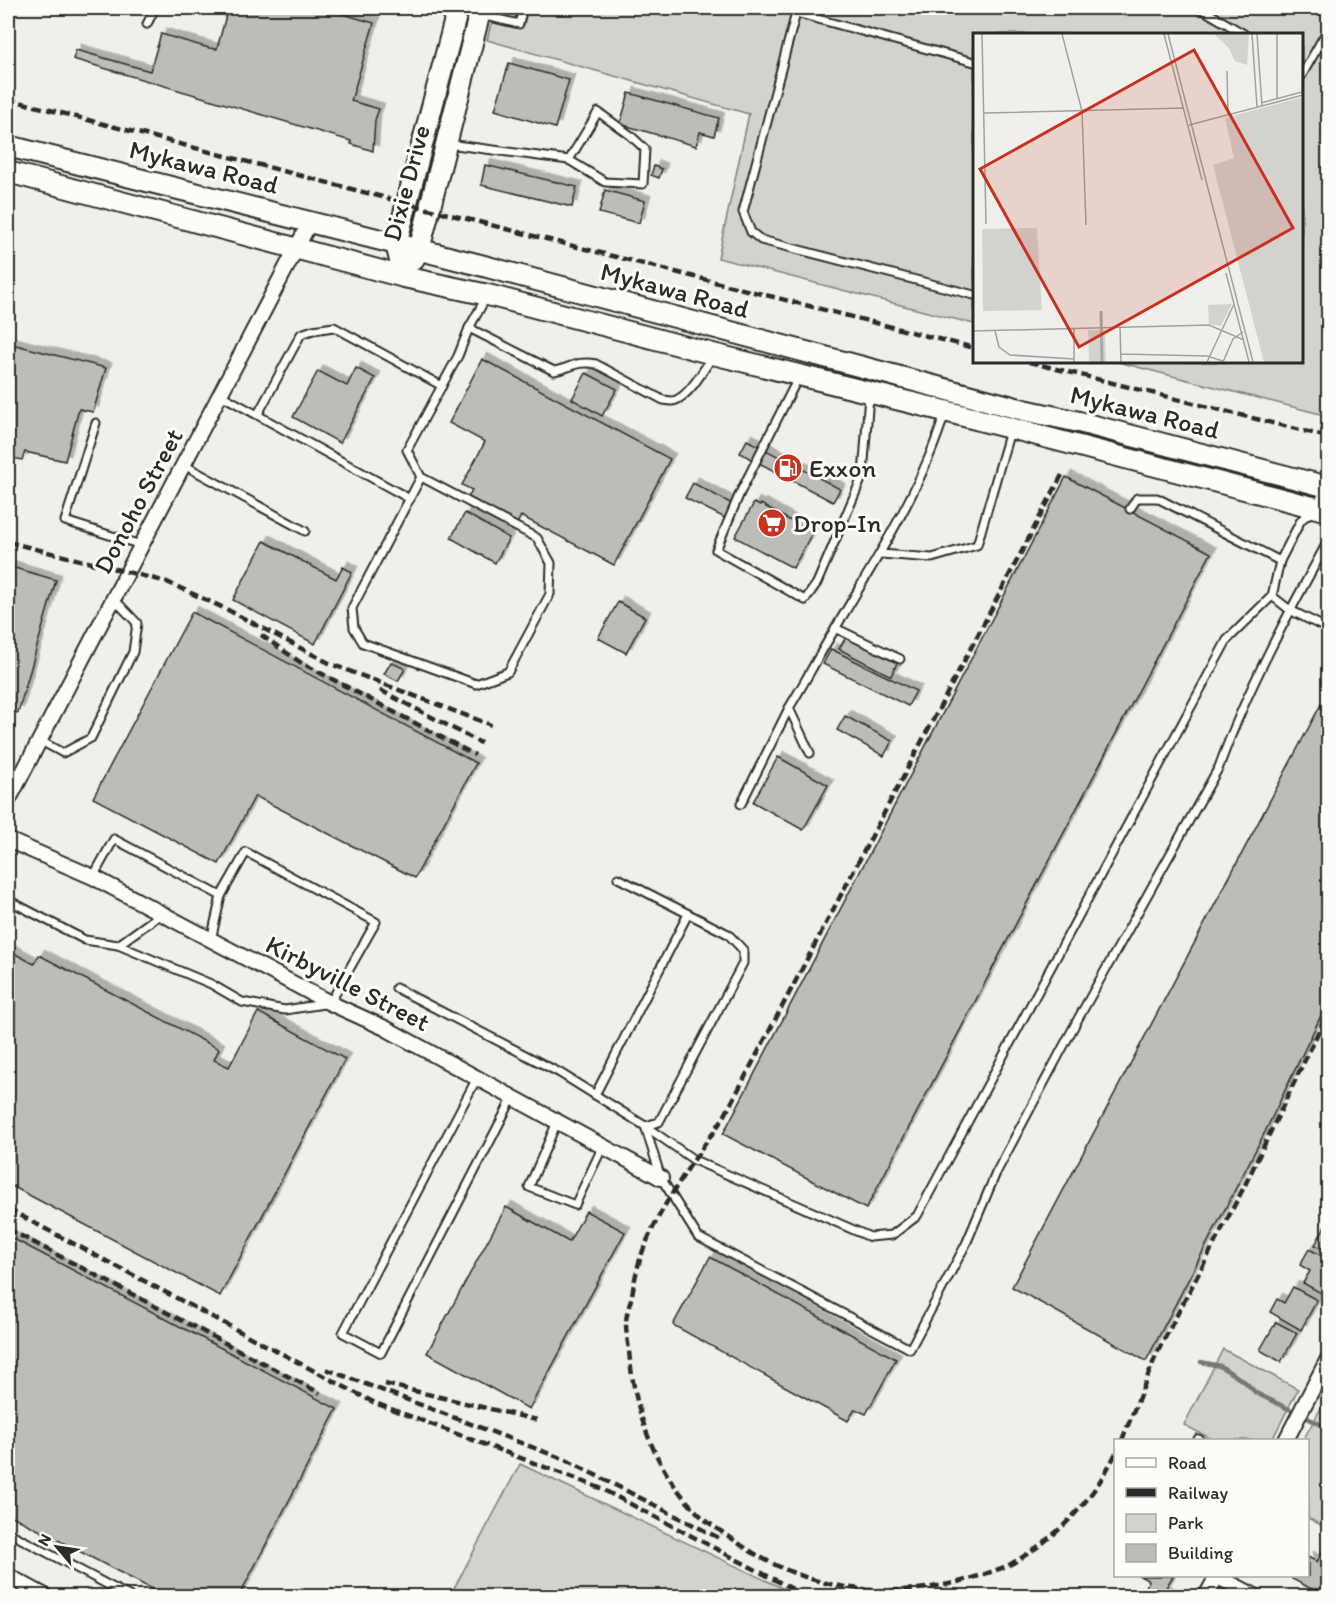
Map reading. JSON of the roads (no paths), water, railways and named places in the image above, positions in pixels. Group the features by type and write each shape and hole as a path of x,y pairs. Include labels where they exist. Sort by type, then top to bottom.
{"main road":[{"name":"Dixie Drive","path":"404,277 396,244 456,8"},
{"name":"Dixie Drive","path":"404,277 419,250 480,11"},
{"name":"Mykawa Road","path":"8,146 396,244 951,391 1327,487"},
{"name":"Mykawa Road","path":"8,172 404,277 488,295 709,361 800,374 1322,510"},
{"path":"800,374 809,353"},
{"path":"945,411 951,391"}],"street":[{"path":"456,8 480,11"},
{"name":"Donoho Street","path":"8,801 298,249 310,222"},
{"name":"Kirbyville Street","path":"8,840 93,877 330,1003 385,1028 661,1178"},
{"path":"1288,1435 1329,1359"},
{"path":"8,1576 45,1596"},
{"path":"1206,1596 1216,1577"},
{"path":"1218,1577 1255,1596"}],"lane":[{"path":"147,24 156,8"},
{"path":"480,11 519,24 523,8"},
{"path":"1200,8 1242,33"},
{"path":"973,61 795,10 742,212 751,232 760,240 973,294"},
{"path":"1303,72 1329,28"},
{"path":"445,143 569,160 605,182 643,184 645,149 598,112 569,160"},
{"path":"421,477 352,608 354,628 363,644 476,684 508,672 550,594 551,563 537,538 421,477 407,450 488,295"},
{"path":"258,414 301,334 313,330 334,327 442,386"},
{"path":"469,328 554,371 564,370 576,363 596,364 663,400 674,401 684,397 709,361"},
{"path":"800,374 740,493 716,550 805,600 817,583 862,475 870,392"},
{"path":"221,395 410,499"},
{"path":"741,804 789,708 881,554 935,444 945,411"},
{"path":"96,423 65,522 141,545"},
{"path":"881,554 932,558 977,545 1011,428"},
{"path":"184,465 305,531"},
{"path":"396,988 560,1073 645,1126 694,1160 870,1237 892,1234 917,1216 1227,640 1272,596 1280,561 1301,520 1322,510 1327,487"},
{"path":"1130,509 1137,498 1157,498 1280,561"},
{"path":"645,1126 661,1178 698,1237 910,1349 966,1244 996,1173 1078,1019 1219,767 1231,732 1290,610 1329,541"},
{"path":"1272,596 1290,610 1329,630"},
{"path":"39,740 63,753 91,738 133,652 137,623 114,599"},
{"path":"835,628 900,659"},
{"path":"789,708 810,753"},
{"path":"93,877 114,839 221,896"},
{"path":"8,900 85,940 118,945 211,984 242,1002 285,1010 330,1003 376,922 246,852 221,896 212,940"},
{"path":"618,878 728,934 743,950 743,963 659,1122 645,1126"},
{"path":"118,945 161,914"},
{"path":"595,1095 688,914"},
{"path":"477,1078 343,1333 381,1353 513,1098"},
{"path":"557,1122 529,1187 576,1205 603,1146"},
{"path":"8,1532 129,1596"}],"waterway":[{"path":"1201,1362 1220,1366 1245,1382 1256,1393 1328,1428"}],"railway":[{"path":"8,99 973,348"},
{"path":"1033,363 1328,437"},
{"path":"1062,475 724,1117 682,1177 663,1209 644,1247 627,1313 626,1326 632,1375 642,1420 660,1462 686,1501 710,1524 766,1560 800,1575 834,1585 869,1590 905,1590 940,1586 976,1577 1011,1564 1044,1542 1072,1517 1095,1488 1114,1457"},
{"path":"8,542 167,582 226,609 331,664 491,725"},
{"path":"261,635 300,662 475,755"},
{"path":"380,690 481,743"},
{"path":"1122,1439 1157,1353 1244,1187 1328,1012"},
{"path":"8,1209 375,1403 600,1488 806,1596"},
{"path":"8,1229 320,1393"},
{"path":"326,1369 566,1460 719,1538"},
{"path":"385,1384 537,1420"}],"place":[{"name":"Exxon","path":"788,468"},
{"name":"Drop-In","path":"772,523"}]}
